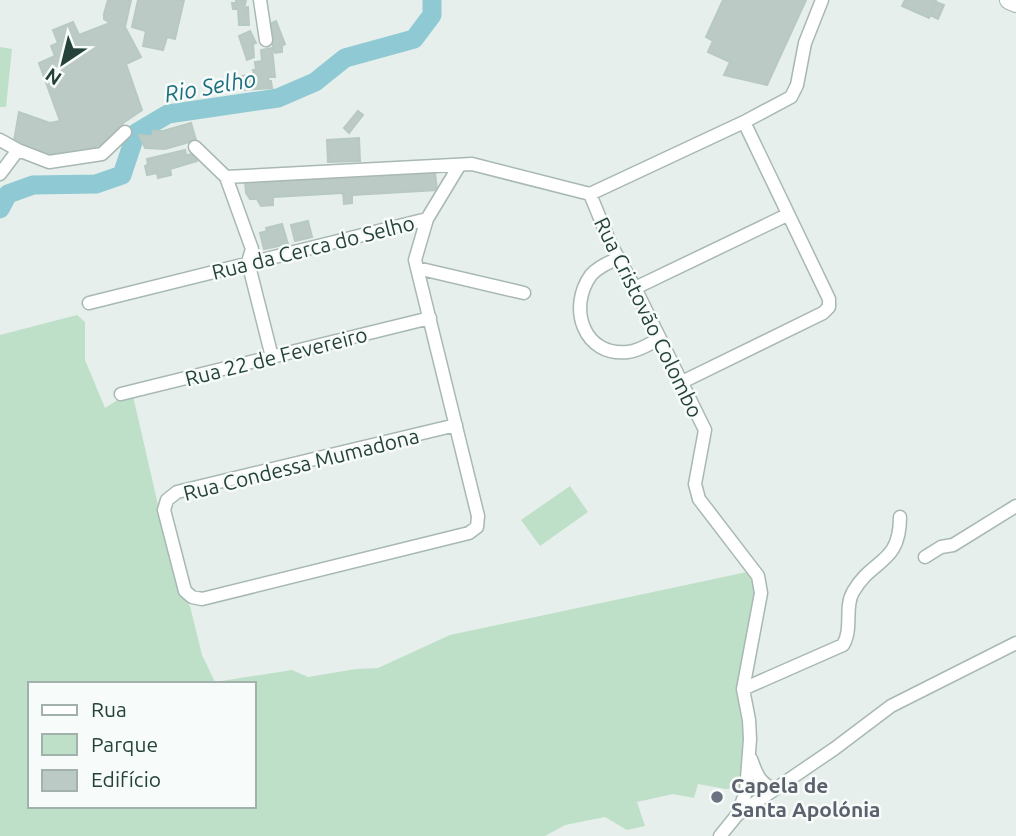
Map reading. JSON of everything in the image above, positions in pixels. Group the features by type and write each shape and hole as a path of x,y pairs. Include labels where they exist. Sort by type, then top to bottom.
{"main road":[{"path":"1009,0 1016,3"}],"street":[{"path":"260,0 266,40"},
{"path":"226,177 472,164 590,194 791,97 797,85 805,43 822,0"},
{"path":"680,383 823,313 829,307 829,299 744,122"},
{"path":"0,140 49,162 102,154 125,132"},
{"path":"195,147 226,177 252,249 248,262 272,356"},
{"path":"0,174 18,150"},
{"name":"Rua da Cerca do Selho","path":"89,303 427,219 459,166"},
{"name":"Rua Cristovão Colombo","path":"590,194 705,430 695,484 699,499 758,576 761,593 743,689 749,720 751,785 759,800"},
{"path":"635,288 787,215"},
{"path":"427,219 415,260 456,425"},
{"path":"619,258 598,268 584,288 579,306 582,325 601,346 619,352 639,350 659,340"},
{"path":"417,268 524,293"},
{"name":"Rua 22 de Fevereiro","path":"121,394 430,318"},
{"name":"Rua Condessa Mumadona","path":"456,425 478,516 477,527 469,533 202,599 192,597 185,591 164,510 167,500 177,492 456,425"},
{"path":"925,557 941,547 953,545 1016,506"},
{"path":"743,689 843,645 847,638 851,595 860,582 888,559 901,531 900,517"},
{"path":"720,836 737,815 834,749 891,706 1016,643"},
{"name":"Rua Cristovão Colombo","path":"749,755 762,781 775,789"},
{"name":"Rua Cristovão Colombo","path":"737,815 746,792 749,755"}],"green space":[{"path":"0,47 12,49 6,107 0,107"},
{"path":"77,315 85,322 85,360 105,408 119,399 133,396 178,592 190,606 202,655 215,682 292,670 308,677 378,668 450,635 747,572 756,587 738,691 744,742 739,788 726,789 698,784 694,798 673,794 637,802 645,826 627,830 605,817 565,825 545,836 0,836 0,335"},
{"path":"570,486 588,512 540,546 521,520"}],"building":[{"path":"108,0 131,0 125,27 141,57 126,64 142,110 123,123 109,141 85,151 54,156 40,153 14,141 19,112 50,123 60,121 39,63 55,56 51,46 58,43 53,30 73,22 79,35 110,23 104,19"},
{"path":"138,0 184,0 175,39 167,37 163,50 143,46 146,31 132,27"},
{"path":"236,0 246,0 244,8 248,7 249,25 239,25 238,9 233,9 232,3 236,3"},
{"path":"723,0 806,0 767,85 724,75 730,62 708,52 713,41 706,37"},
{"path":"905,0 936,1 929,18 902,6"},
{"path":"936,2 944,5 938,19 930,15"},
{"path":"276,21 285,44 282,46 282,52 275,53 267,25"},
{"path":"250,31 256,43 253,44 254,57 247,60 239,36"},
{"path":"272,48 275,77 268,77 272,88 241,90 241,76 254,75 255,62 262,61 261,50"},
{"path":"358,111 363,115 349,133 344,128"},
{"path":"191,123 196,140 165,149 145,148 139,135 152,136 153,131"},
{"path":"359,138 360,161 328,162 327,140"},
{"path":"185,150 186,155 196,154 197,161 170,169 171,175 158,178 157,173 147,175 147,159"},
{"path":"435,172 437,190 352,195 352,203 344,204 343,193 273,197 273,205 261,206 257,199 250,199 246,193 245,182"},
{"path":"308,221 312,237 295,241 291,225"},
{"path":"282,224 288,244 264,249 260,233 267,231 266,228"}],"waterway":[{"name":"Rio Selho","path":"0,209 8,194 33,185 96,184 122,175 136,133 168,114 278,98 315,82 345,58 414,39 432,15 432,0"}],"place":[{"name":"Capela de Santa Apolónia","path":"717,797"}]}
